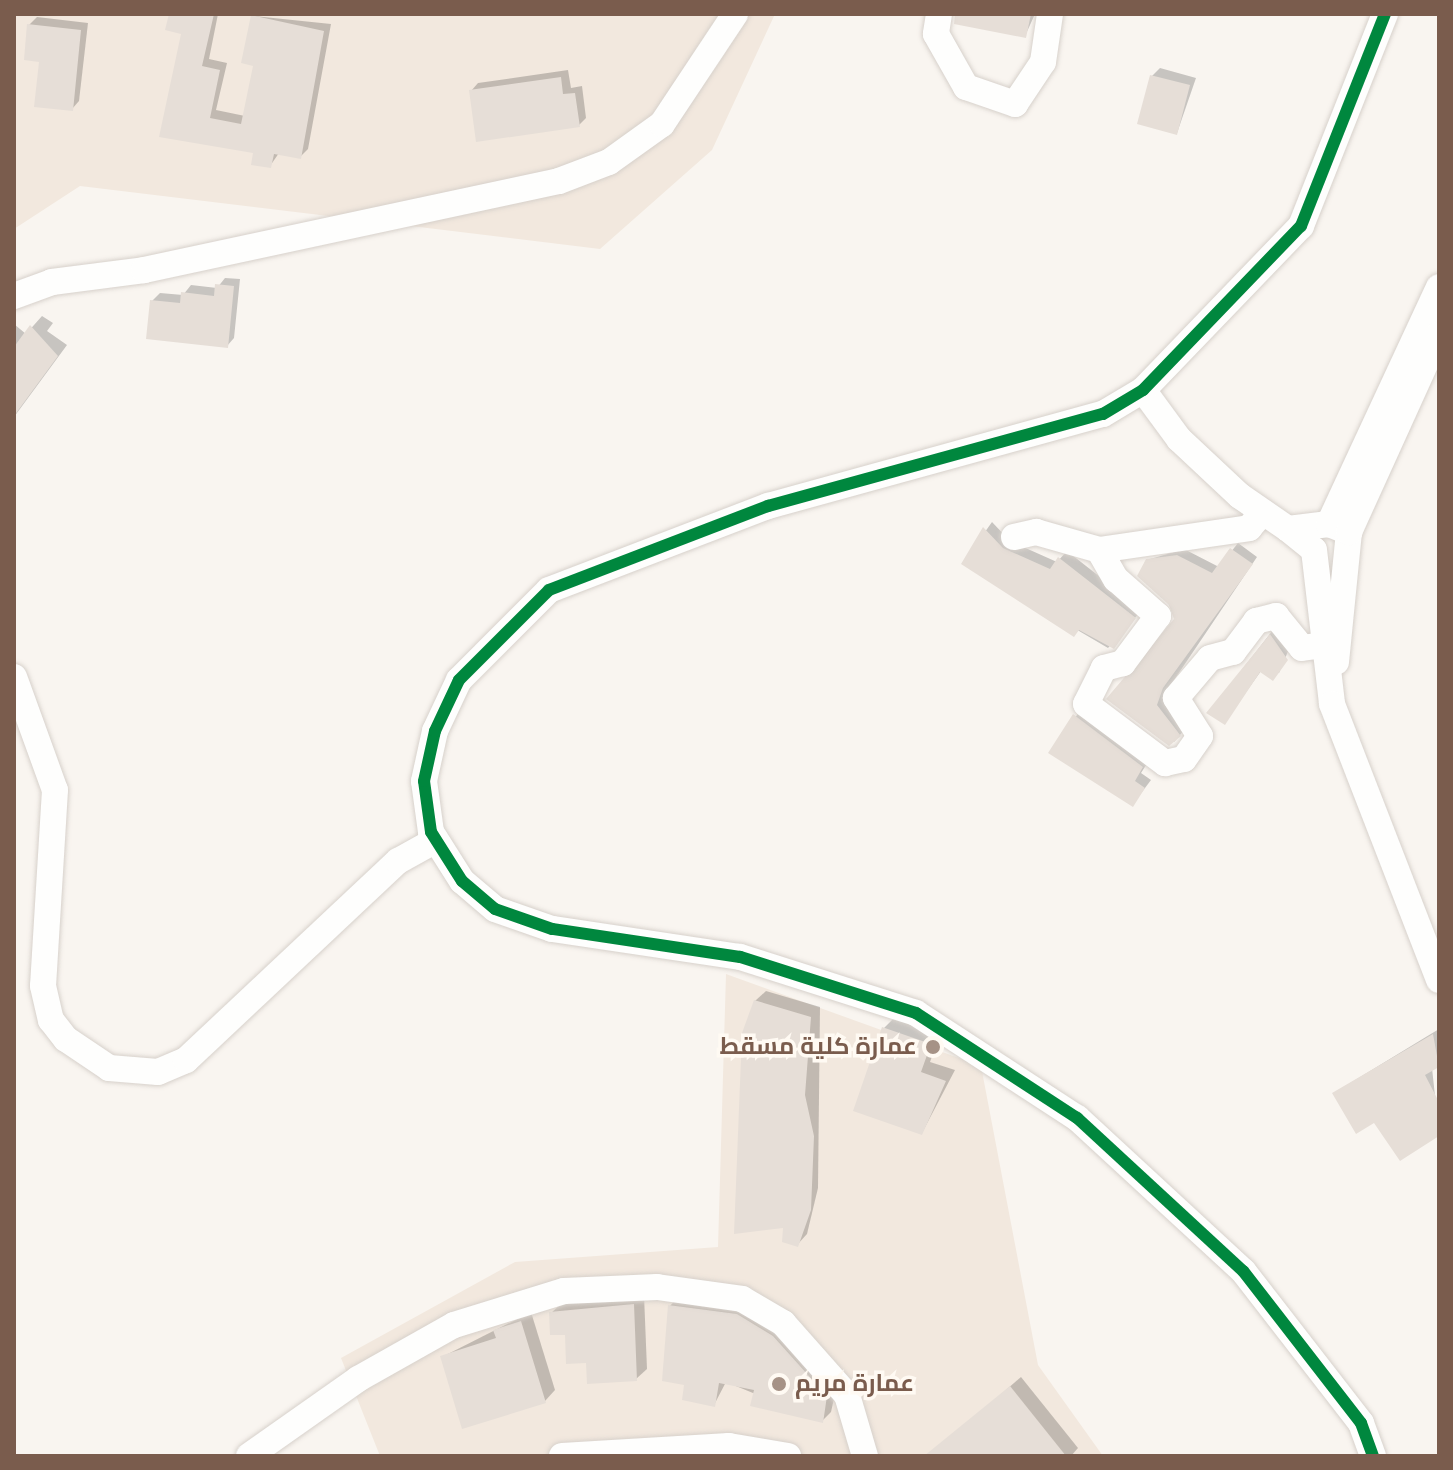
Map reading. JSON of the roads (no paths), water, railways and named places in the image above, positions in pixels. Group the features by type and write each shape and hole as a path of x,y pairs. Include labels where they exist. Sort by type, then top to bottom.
{"street":[{"path":"14,296 52,282 144,270 559,181 609,162 662,124 735,14"},
{"path":"939,14 936,34 966,87 1015,104 1043,62 1050,14"},
{"path":"1373,1456 1361,1423 1243,1271 1077,1118 916,1013 740,957 552,929 495,909 462,881 436,840 424,781 435,731 459,680 549,590 768,506 1103,414 1143,390 1301,226 1385,14"},
{"path":"1332,704 1339,528 1439,287"},
{"path":"1339,528 1439,334"},
{"path":"1143,390 1205,466 1314,550 1332,704 1439,980"},
{"path":"1014,537 1036,532 1099,550 1249,528 1263,512"},
{"path":"1288,529 1339,528"},
{"path":"1099,550 1116,579 1158,616 1123,663 1104,668 1086,704 1165,763 1184,759 1200,736 1176,698 1210,658 1233,652 1256,621 1276,616 1302,648 1323,645"},
{"path":"14,677 55,790 43,986 51,1020 75,1047 109,1068 158,1072 186,1060 398,861 436,840"},
{"path":"249,1456 358,1379 454,1325 564,1291 657,1287 742,1299 783,1323 847,1395 865,1456"},
{"path":"562,1456 729,1446 788,1456"}],"place":[{"name":"عمارة كلية مسقط","path":"933,1047"},
{"name":"عمارة مريم","path":"779,1384"}]}
